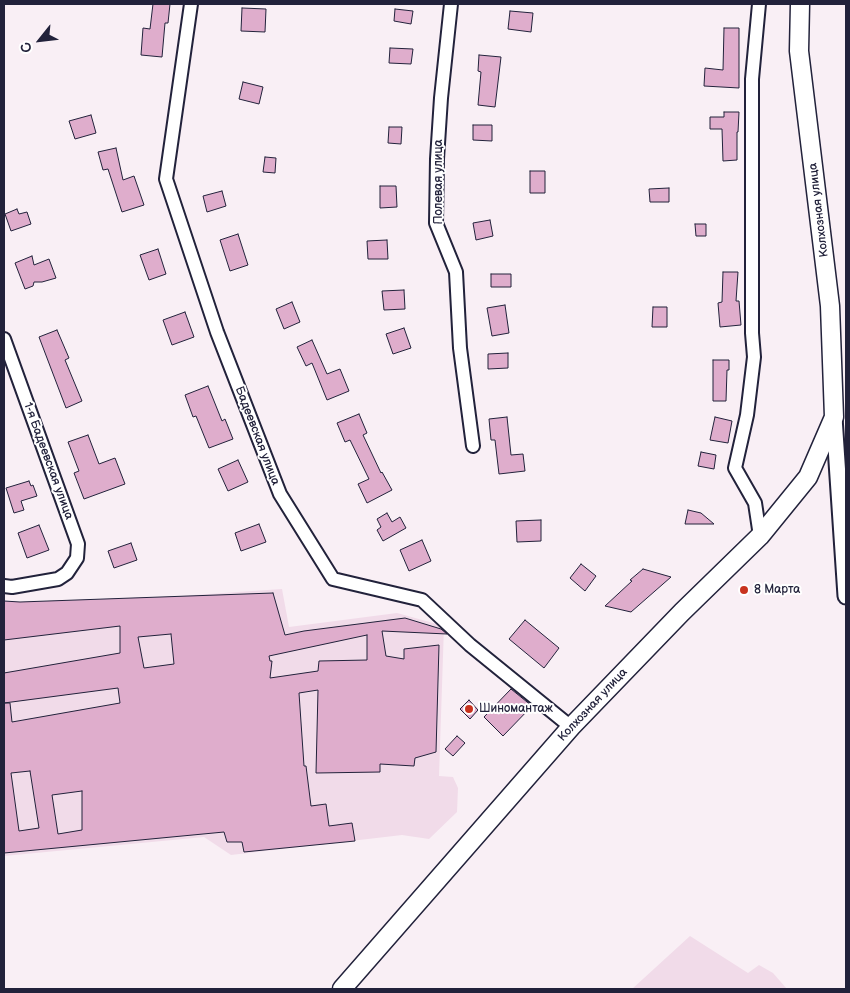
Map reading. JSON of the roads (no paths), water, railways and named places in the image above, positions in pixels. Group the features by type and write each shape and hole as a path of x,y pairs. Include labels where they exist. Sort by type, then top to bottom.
{"main road":[{"name":"Колхозная улица","path":"342,989 571,727 682,612 760,536 808,477 834,417 830,306 799,51 800,4"}],"street":[{"name":"Бадеевская улица","path":"191,4 166,179 217,332 280,494 333,579 422,600 470,644 571,727"},
{"name":"Полевая улица","path":"451,4 441,98 437,159 436,224 456,272 460,348 473,446"},
{"path":"759,4 752,79 752,333 754,357 747,415 735,468 755,502 760,536"},
{"name":"1-я Бадеевская улица","path":"4,339 78,544 76,558 67,573 58,578 12,587 4,586"},
{"name":"Колхозная улица","path":"834,417 846,596"}],"place":[{"name":"8 Марта","path":"744,590"},
{"name":"Шиномантаж","path":"469,709"}]}
